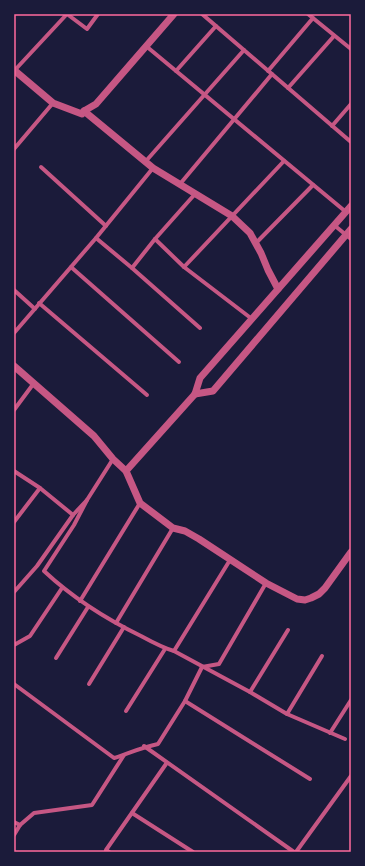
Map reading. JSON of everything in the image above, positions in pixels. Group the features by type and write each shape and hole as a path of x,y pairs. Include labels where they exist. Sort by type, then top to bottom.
{"street":[{"path":"98,14 87,29 67,14 14,71 53,103 82,114 84,111 96,104 174,14"},
{"path":"202,14 351,142"},
{"path":"308,14 351,49"},
{"path":"268,71 313,18"},
{"path":"176,71 216,26"},
{"path":"288,88 334,36"},
{"path":"146,46 346,212"},
{"path":"146,161 244,50"},
{"path":"180,184 272,74"},
{"path":"14,149 53,103"},
{"path":"332,126 351,104"},
{"path":"84,111 153,168 232,216 250,233 278,290"},
{"path":"184,267 284,161"},
{"path":"41,167 106,226"},
{"path":"14,333 96,238 153,168"},
{"path":"256,243 313,186"},
{"path":"132,268 155,239 195,194"},
{"path":"126,471 195,394 200,378 351,206"},
{"path":"334,225 348,237"},
{"path":"195,394 213,391 348,237 351,229"},
{"path":"96,238 200,328"},
{"path":"155,239 184,267 252,319"},
{"path":"71,267 179,362"},
{"path":"14,290 35,309"},
{"path":"39,304 147,395"},
{"path":"14,366 94,436 113,459 126,471 140,503 174,528 185,531 266,582 297,599 305,600 312,598 325,588 351,552"},
{"path":"14,410 34,383"},
{"path":"44,571 74,525 87,500 113,459"},
{"path":"14,471 40,488 72,515"},
{"path":"14,522 40,488"},
{"path":"14,592 37,566 72,515 87,500"},
{"path":"80,601 140,503"},
{"path":"116,623 174,528"},
{"path":"174,652 230,560"},
{"path":"37,566 62,588 88,607 116,623 250,692 287,714 345,739"},
{"path":"202,667 219,664 266,582"},
{"path":"14,644 30,636 62,588"},
{"path":"56,658 88,607"},
{"path":"89,684 124,627"},
{"path":"250,692 288,630"},
{"path":"126,711 165,649"},
{"path":"287,714 322,656"},
{"path":"14,684 114,758 136,751 144,746 158,744 185,701 202,667"},
{"path":"330,733 351,700"},
{"path":"185,701 310,779"},
{"path":"144,746 166,764 295,852 351,776"},
{"path":"14,835 20,825 34,813 92,805 124,754"},
{"path":"107,851 166,764"},
{"path":"132,813 193,852"},
{"path":"14,822 20,825"}]}
